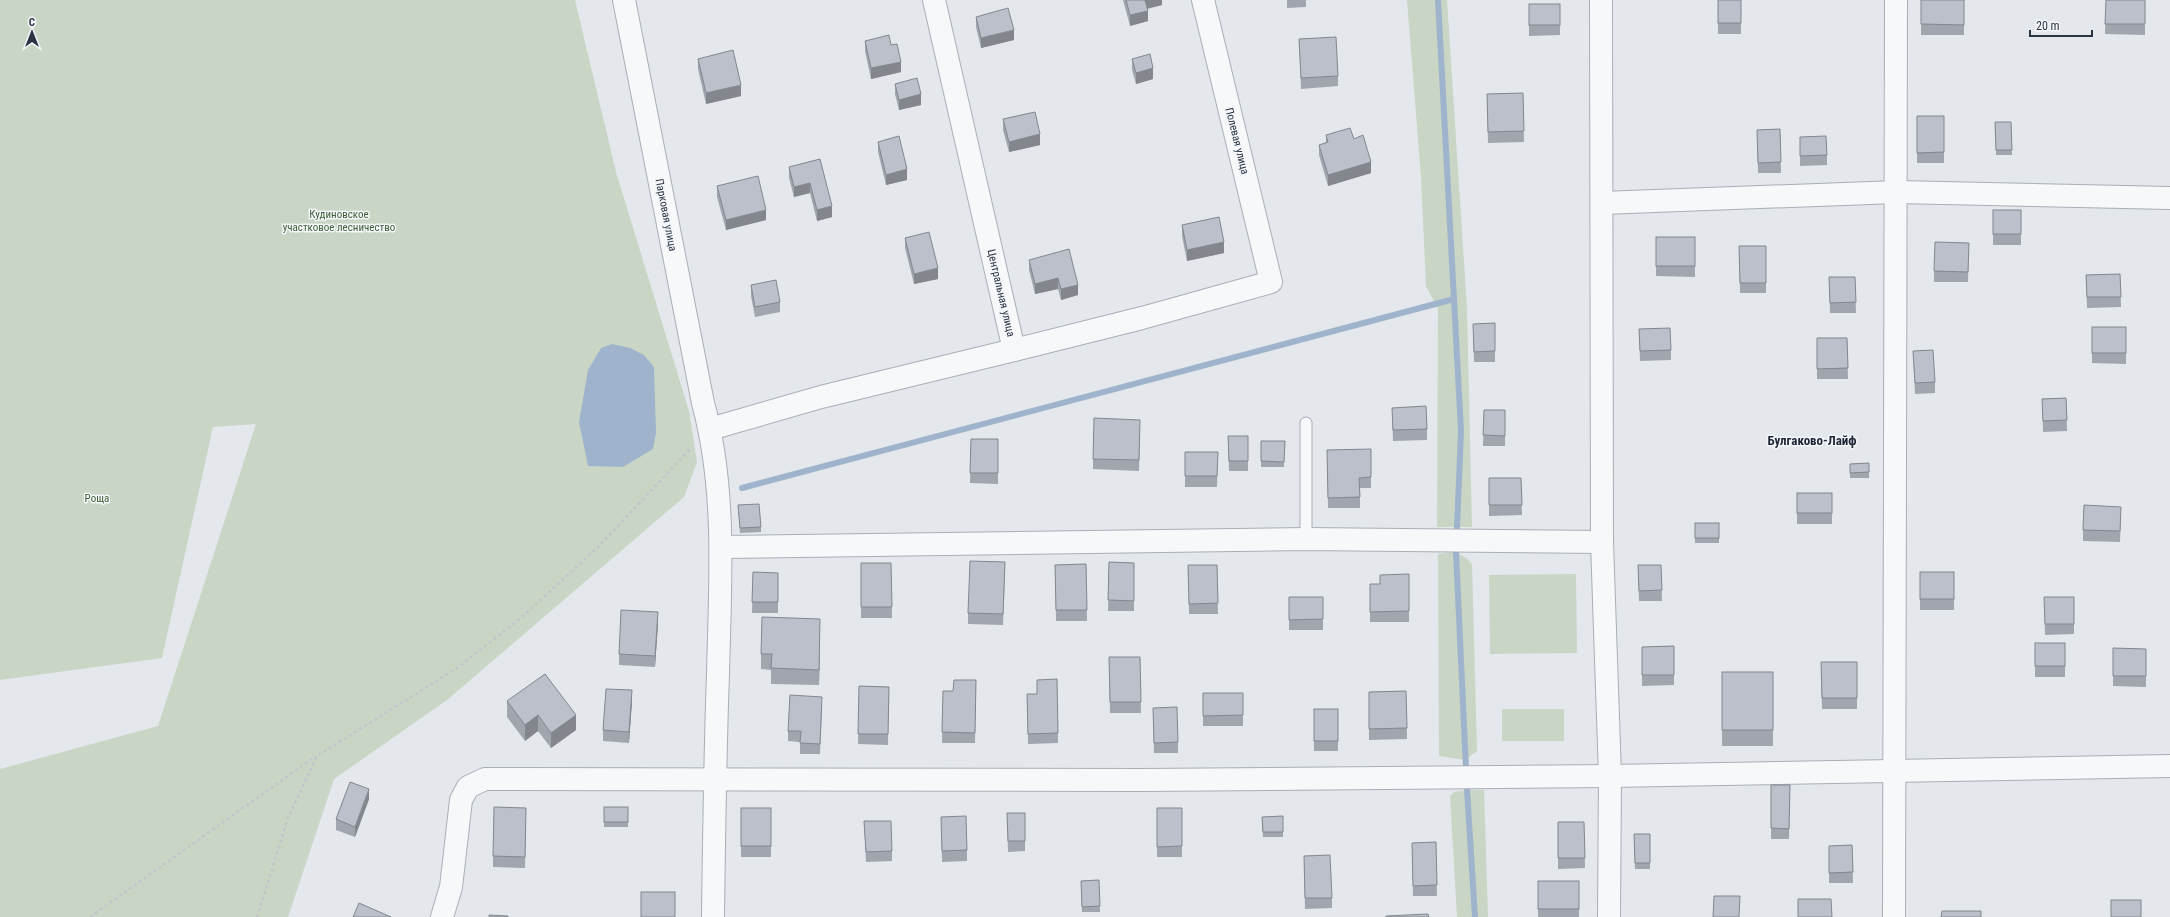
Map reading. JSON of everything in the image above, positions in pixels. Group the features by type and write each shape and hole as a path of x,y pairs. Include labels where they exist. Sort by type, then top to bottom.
{"street":[{"name":"Парковая улица","path":"624,0 702,403 710,429 719,508 722,547 714,779 712,917"},
{"name":"Центральная улица","path":"710,429 822,397 1014,350 934,0"},
{"name":"Полевая улица","path":"1014,350 1142,318 1271,282 1203,0"},
{"path":"1601,0 1602,542 1610,776 1609,917"},
{"path":"1894,917 1897,192 1896,0"},
{"path":"1602,204 1897,192 2170,198"},
{"path":"722,547 1306,539 1602,542"},
{"path":"442,917 452,887 461,800 468,787 485,779 1141,780 1610,776 2170,766"}],"lane":[{"path":"1306,423 1306,539"}],"path":[{"path":"90,917 317,756 457,668 522,617 600,545 710,429"},
{"path":"257,917 288,818 317,756"}],"green space":[{"name":"Кудиновское участковое лесничество","path":"0,0 575,0 616,172 689,411 697,462 684,497 447,700 334,779 288,917 0,917 0,769 158,726 256,424 213,427 162,658 0,680"},
{"path":"1407,0 1447,0 1467,309 1472,527 1437,527 1438,309 1426,286 1421,177"},
{"path":"1456,552 1472,564 1477,751 1465,760 1439,756 1438,554"},
{"path":"1576,574 1577,653 1490,654 1489,575"},
{"path":"1502,709 1564,709 1564,741 1502,741"},
{"path":"1484,790 1488,917 1457,917 1450,796 1454,792"}],"water":[{"path":"612,344 630,348 644,355 654,367 656,433 653,449 623,467 588,466 579,422 588,370 601,348"}],"building":[{"path":"1126,0 1145,0 1148,11 1130,15"},
{"path":"1718,0 1741,0 1741,23 1718,23"},
{"path":"1921,0 1964,0 1964,25 1921,24"},
{"path":"2106,0 2145,0 2145,24 2105,24"},
{"path":"1529,4 1560,4 1560,25 1529,25"},
{"path":"1008,8 1014,30 981,38 976,17"},
{"path":"889,35 891,45 897,44 901,62 871,68 865,41"},
{"path":"1336,37 1338,76 1301,78 1299,39"},
{"path":"733,50 741,85 706,93 698,59"},
{"path":"1150,54 1153,68 1136,73 1132,59"},
{"path":"917,78 921,94 899,100 895,84"},
{"path":"1523,93 1524,131 1488,132 1487,94"},
{"path":"1035,112 1040,134 1009,142 1003,119"},
{"path":"1917,116 1944,116 1944,152 1917,153"},
{"path":"1995,122 2011,122 2012,150 1996,150"},
{"path":"1350,128 1354,139 1363,135 1371,162 1328,175 1319,145 1328,142 1326,135"},
{"path":"1780,129 1781,162 1758,163 1757,130"},
{"path":"899,136 907,169 886,175 878,142"},
{"path":"1826,136 1827,155 1800,156 1800,137"},
{"path":"820,159 832,206 817,210 810,183 794,187 789,167"},
{"path":"758,176 766,210 726,220 717,186"},
{"path":"1993,210 2021,210 2021,234 1993,234"},
{"path":"1219,217 1224,242 1187,250 1182,225"},
{"path":"929,232 938,268 914,274 905,238"},
{"path":"1656,237 1695,237 1695,266 1656,266"},
{"path":"1935,242 1969,243 1968,272 1934,271"},
{"path":"1739,246 1766,246 1766,283 1740,283"},
{"path":"1069,249 1078,285 1061,289 1058,278 1035,284 1029,260"},
{"path":"2120,274 2121,297 2087,297 2086,275"},
{"path":"1829,277 1855,277 1856,302 1830,303"},
{"path":"776,280 780,302 755,307 751,285"},
{"path":"1495,323 1495,351 1474,352 1473,324"},
{"path":"2092,327 2126,327 2126,353 2092,353"},
{"path":"1670,328 1671,350 1640,351 1639,329"},
{"path":"1817,338 1847,338 1848,368 1817,369"},
{"path":"1933,350 1935,382 1915,383 1913,351"},
{"path":"2066,398 2067,420 2043,421 2042,399"},
{"path":"1426,406 1427,429 1393,430 1392,408"},
{"path":"1484,410 1505,410 1505,436 1483,435"},
{"path":"1094,418 1140,420 1139,460 1093,459"},
{"path":"1228,436 1248,436 1248,461 1229,461"},
{"path":"971,439 998,439 998,473 970,473"},
{"path":"1261,441 1285,441 1284,462 1261,461"},
{"path":"1371,449 1371,477 1359,478 1360,497 1328,498 1327,450"},
{"path":"1185,452 1218,452 1217,476 1185,476"},
{"path":"1869,463 1869,472 1850,473 1850,464"},
{"path":"1489,478 1521,478 1522,505 1489,505"},
{"path":"1797,493 1832,493 1832,513 1797,513"},
{"path":"759,504 761,527 740,528 738,505"},
{"path":"2084,505 2121,507 2120,531 2083,530"},
{"path":"1695,523 1719,523 1719,538 1695,538"},
{"path":"970,561 1005,562 1003,614 968,613"},
{"path":"1109,562 1134,563 1134,601 1108,600"},
{"path":"861,563 891,563 892,607 861,607"},
{"path":"1086,564 1087,610 1056,610 1055,565"},
{"path":"1188,565 1217,565 1218,603 1189,604"},
{"path":"1638,565 1661,565 1662,590 1639,591"},
{"path":"753,572 778,573 778,602 752,602"},
{"path":"1920,572 1954,572 1954,599 1920,599"},
{"path":"1409,574 1409,611 1370,612 1370,584 1380,584 1380,575"},
{"path":"1289,597 1323,597 1323,619 1289,620"},
{"path":"2044,597 2074,597 2074,624 2045,624"},
{"path":"621,610 658,612 655,656 619,654"},
{"path":"762,617 820,619 819,670 771,668 772,654 761,654"},
{"path":"2035,643 2065,643 2065,666 2035,666"},
{"path":"1674,646 1674,675 1642,675 1642,647"},
{"path":"2113,648 2146,649 2146,676 2113,676"},
{"path":"1109,657 1140,657 1141,702 1110,702"},
{"path":"1821,662 1857,662 1857,698 1822,698"},
{"path":"1722,672 1773,672 1773,730 1722,730"},
{"path":"545,674 576,715 551,733 538,715 525,725 507,701"},
{"path":"1057,679 1058,733 1028,734 1027,694 1037,694 1037,680"},
{"path":"954,680 976,680 975,733 942,732 943,691 953,691"},
{"path":"859,686 889,687 888,734 858,734"},
{"path":"606,689 632,690 629,732 603,730"},
{"path":"1406,691 1407,728 1369,729 1369,692"},
{"path":"1203,693 1243,693 1243,715 1203,716"},
{"path":"790,695 822,697 820,744 800,743 801,731 788,731"},
{"path":"1177,707 1178,742 1154,743 1153,708"},
{"path":"1314,709 1338,709 1338,741 1314,741"},
{"path":"350,782 369,789 355,827 336,819"},
{"path":"1771,785 1790,785 1789,829 1771,828"},
{"path":"494,807 526,808 525,857 493,856"},
{"path":"604,807 628,807 628,822 604,822"},
{"path":"741,808 771,808 771,846 741,846"},
{"path":"1157,808 1182,808 1182,846 1157,847"},
{"path":"1007,813 1025,813 1025,841 1008,841"},
{"path":"966,816 967,850 942,851 941,817"},
{"path":"1283,816 1283,832 1263,832 1262,817"},
{"path":"864,821 891,821 892,851 866,852"},
{"path":"1558,822 1584,822 1585,858 1558,858"},
{"path":"1634,834 1650,834 1650,863 1635,863"},
{"path":"1436,842 1437,885 1413,886 1412,843"},
{"path":"1852,845 1853,872 1829,873 1829,846"},
{"path":"1330,855 1332,898 1305,898 1304,856"},
{"path":"1099,880 1100,906 1082,907 1081,881"},
{"path":"1538,881 1579,881 1579,909 1538,909"},
{"path":"641,892 675,892 675,917 641,917"},
{"path":"1714,896 1740,896 1739,917 1713,917"},
{"path":"1798,899 1831,899 1832,917 1798,917"},
{"path":"2111,900 2141,900 2141,917 2111,917"},
{"path":"359,903 391,917 353,917"},
{"path":"1942,911 1981,911 1981,917 1941,917"},
{"path":"1428,914 1429,917 1386,917 1386,916"},
{"path":"489,915 508,916 508,917 489,917"}],"waterway":[{"path":"1438,0 1461,431 1456,552 1467,790 1475,917"},
{"path":"742,488 1454,299"}],"district":[{"name":"Булгаково-Лайф","path":"1812,440"}],"park label":[{"name":"Роща","path":"97,498"}]}
